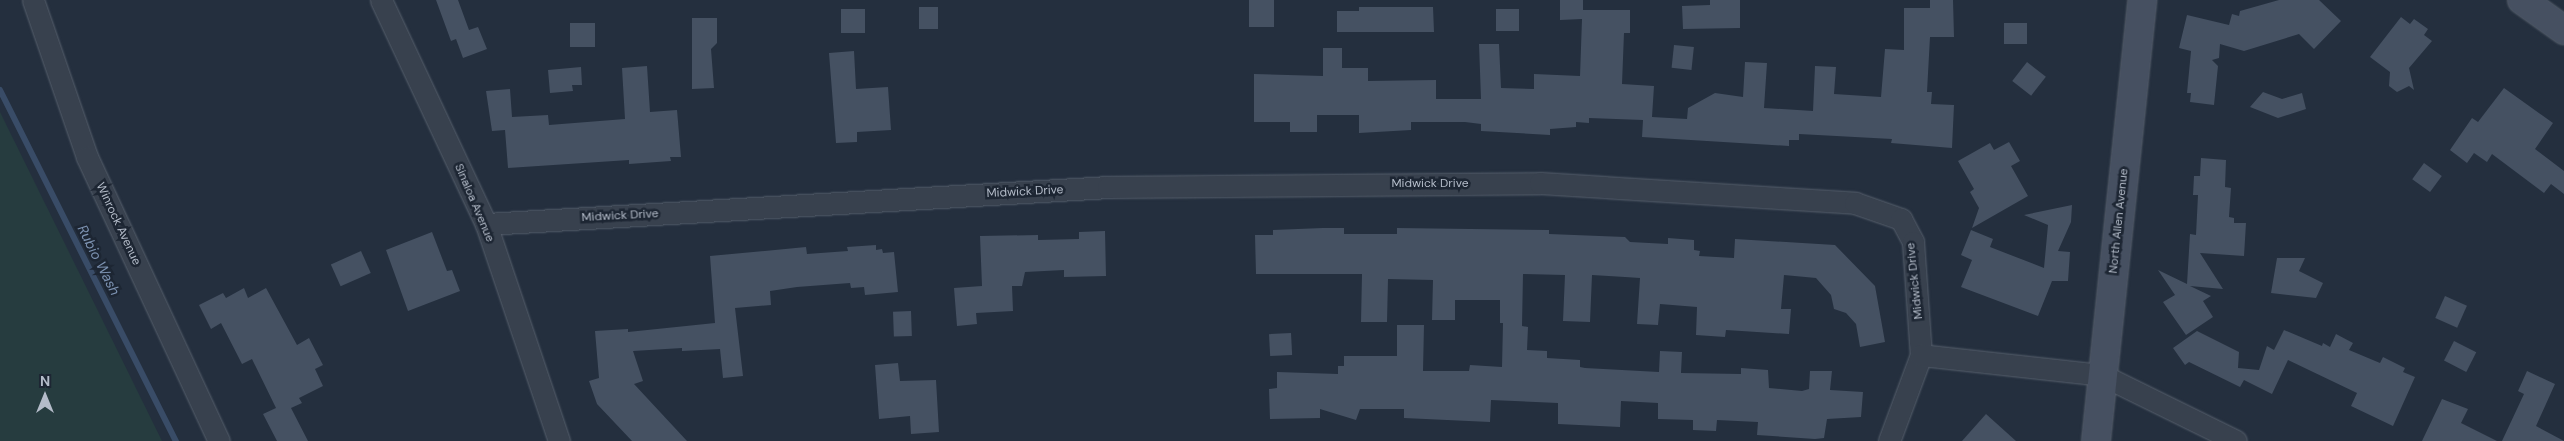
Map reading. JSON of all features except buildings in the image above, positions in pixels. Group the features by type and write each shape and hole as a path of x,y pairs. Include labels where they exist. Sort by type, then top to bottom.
{"street":[{"name":"Winrock Avenue","path":"33,0 87,157 219,441"},
{"name":"Sinaloa Avenue","path":"381,0 486,224 559,441"},
{"name":"North Allen Avenue","path":"2096,441 2142,0"},
{"path":"2522,0 2564,30"},
{"name":"Midwick Drive","path":"486,224 1108,187 1540,183 1855,203 1901,220 1913,242 1922,355"},
{"path":"1889,441 1922,355 2102,375 2236,441"}],"green space":[{"path":"0,112 162,441 0,441"}],"waterway":[{"name":"Rubio Wash","path":"0,90 176,441"}]}
